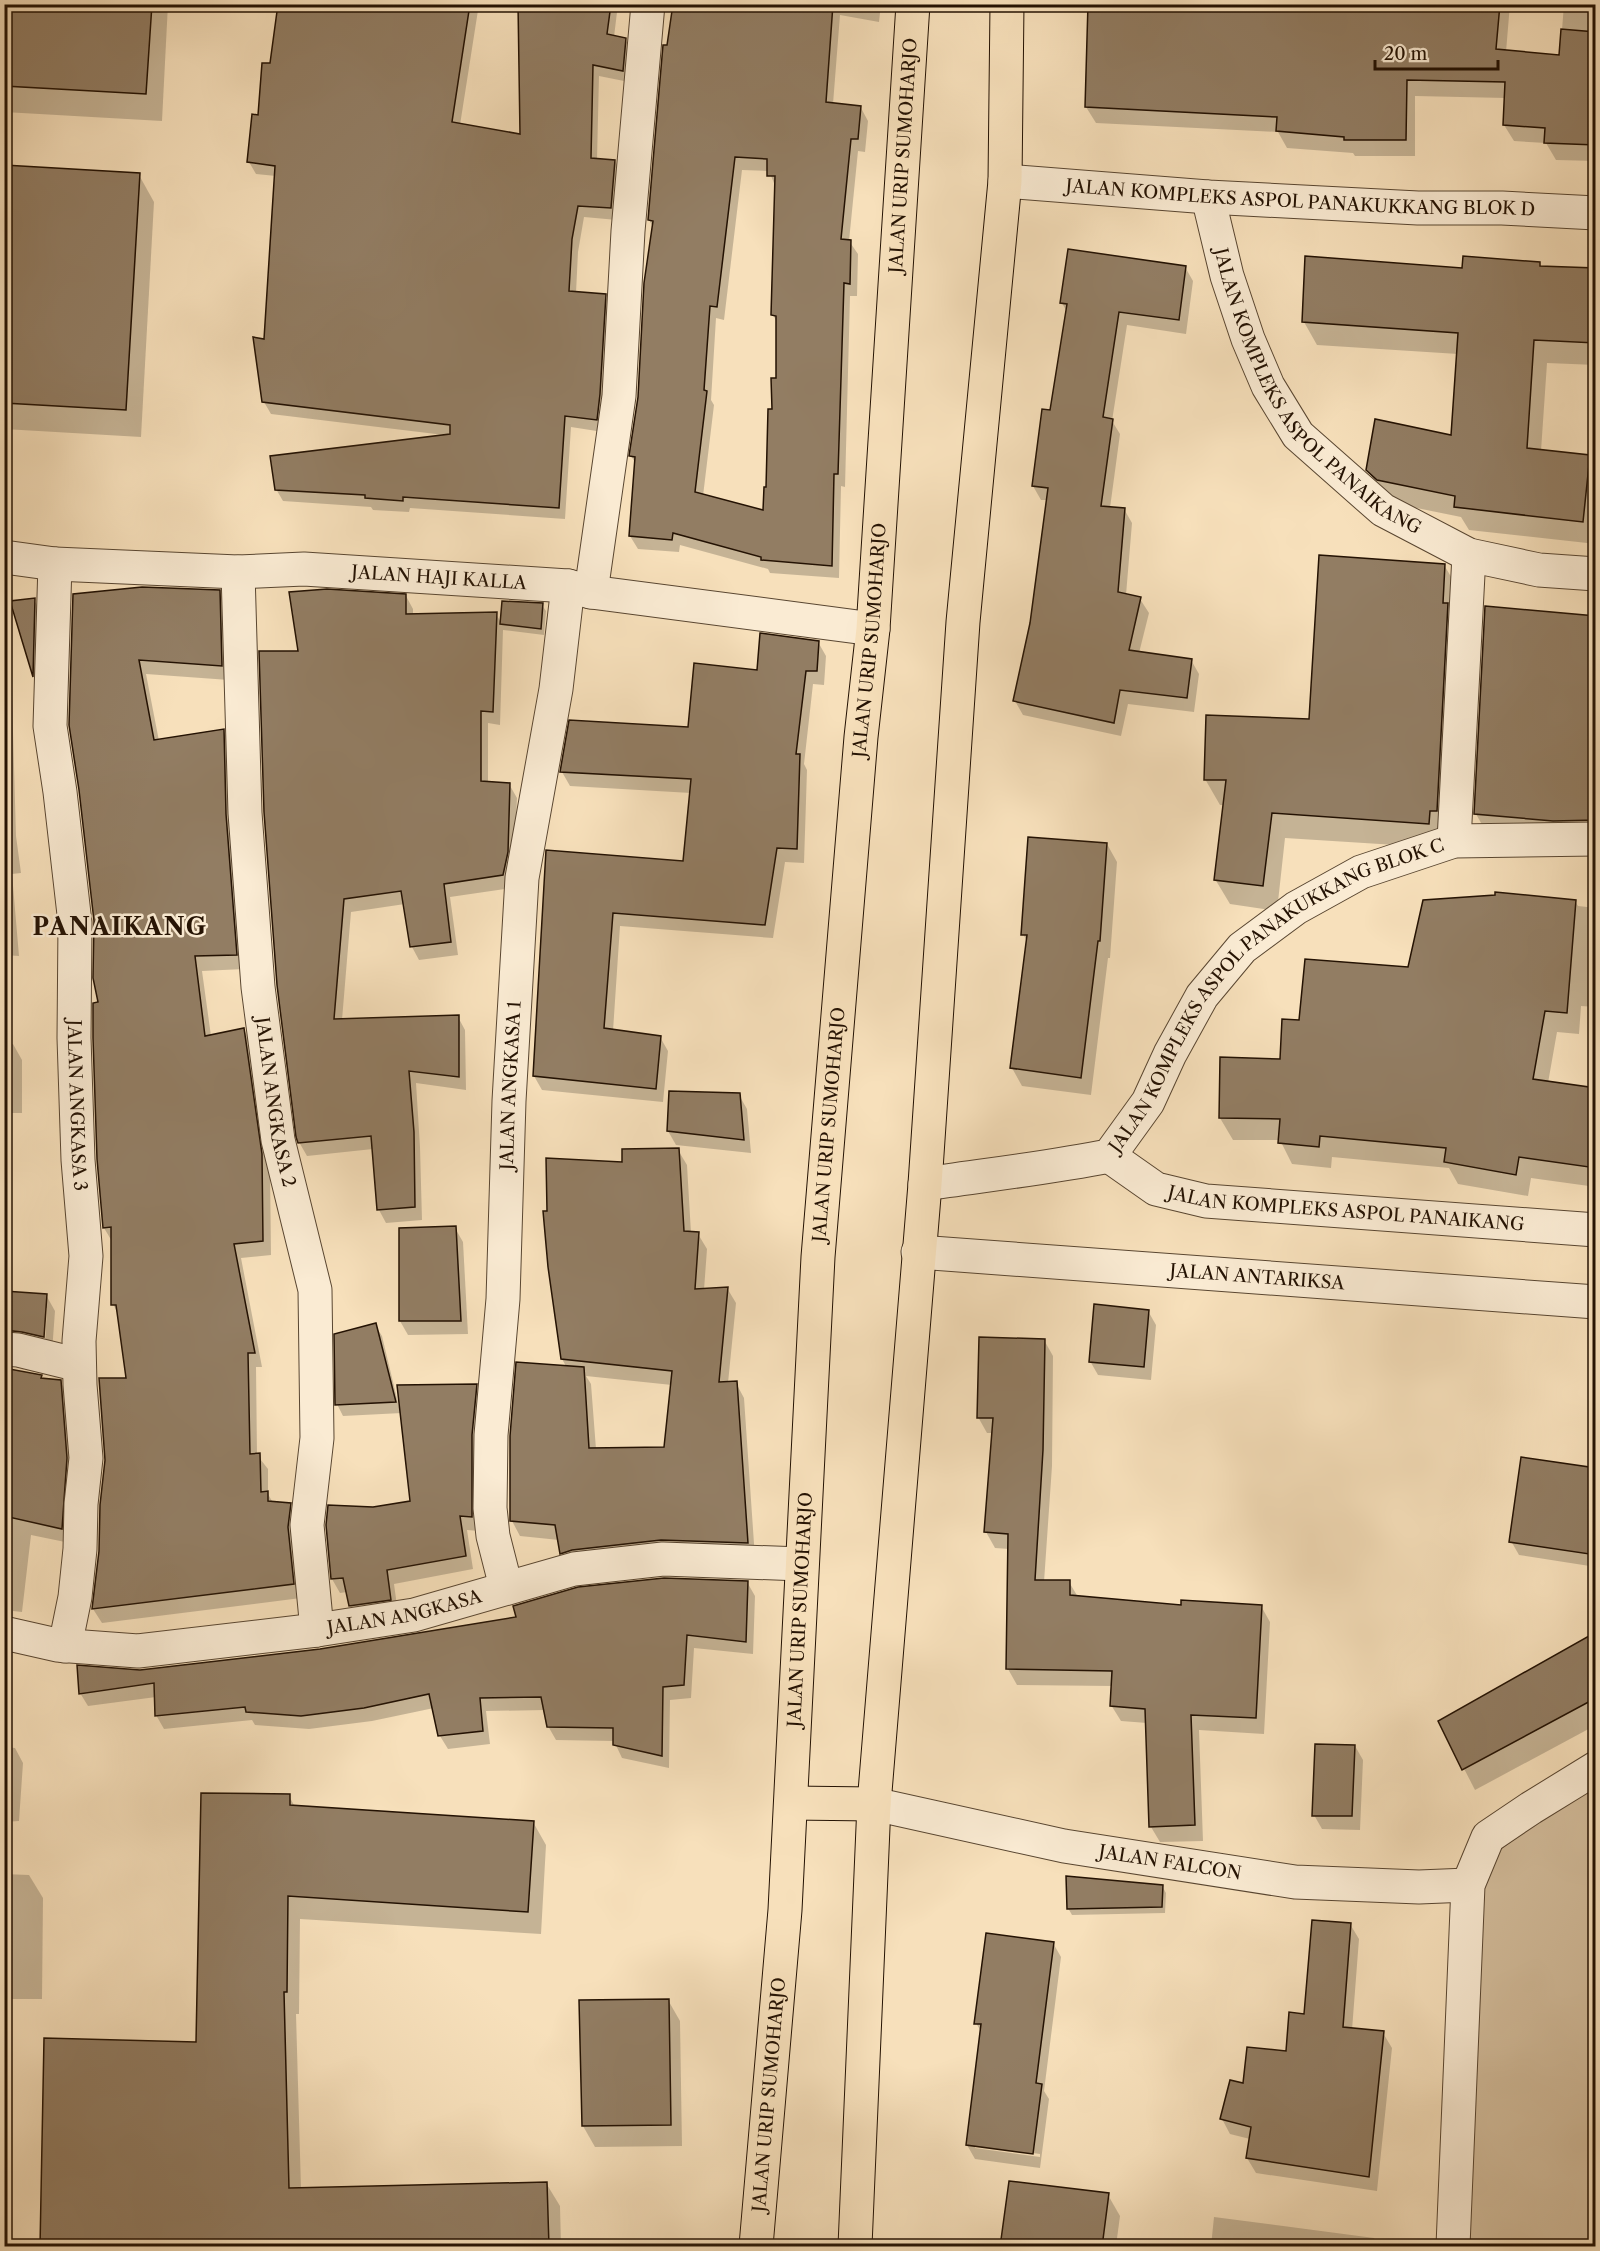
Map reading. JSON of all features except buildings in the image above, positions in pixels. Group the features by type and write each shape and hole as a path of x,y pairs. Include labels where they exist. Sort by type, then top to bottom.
{"highway":[{"name":"JALAN URIP SUMOHARJO","path":"756,2247 785,1910 820,1222 861,737 873,629 913,4"},
{"path":"855,2247 874,1804 925,1184 963,622 1005,181 1007,4"},
{"path":"791,1803 874,1804"}],"street":[{"name":"JALAN ANGKASA 1","path":"506,1587 493,1536 490,1508 490,1435 503,1299 509,1101 522,878 556,689 580,589 619,396 628,231 648,4"},
{"name":"JALAN KOMPLEKS ASPOL PANAKUKKANG BLOK D","path":"1005,181 1418,208 1502,208 1596,213"},
{"name":"JALAN KOMPLEKS ASPOL PANAIKANG","path":"1208,196 1227,276 1248,339 1269,386 1298,435 1383,510 1469,555 1539,570 1596,574"},
{"path":"1454,841 1469,555"},
{"name":"JALAN HAJI KALLA","path":"4,557 55,564 238,572 304,569 580,589 873,629"},
{"name":"JALAN ANGKASA 3","path":"55,564 50,726 75,923 74,1038 77,1127 86,1256 79,1341 86,1458 78,1568 65,1646"},
{"name":"JALAN ANGKASA 2","path":"238,572 245,813 258,987 278,1140 315,1290 317,1438 307,1525 317,1630"},
{"name":"JALAN KOMPLEKS ASPOL PANAKUKKANG BLOK C","path":"925,1184 1109,1156 1148,1102 1170,1054 1202,996 1242,948 1296,908 1361,872 1454,841 1596,839"},
{"name":"JALAN KOMPLEKS ASPOL PANAIKANG","path":"1109,1156 1156,1189 1206,1201 1596,1230"},
{"name":"JALAN ANTARIKSA","path":"918,1252 1596,1302"},
{"path":"4,1349 18,1350 79,1365"},
{"name":"JALAN ANGKASA","path":"4,1633 65,1646 138,1651 317,1630 414,1615 573,1569 663,1559 801,1564"},
{"path":"1453,2247 1468,1885 1488,1837 1596,1768"},
{"name":"JALAN FALCON","path":"874,1804 1064,1846 1295,1882 1419,1887 1468,1885"}],"shaded area":[{"path":"1595,1780 1595,2246 1468,2246 1480,1864"}],"district":[{"name":"PANAIKANG","path":"120,927"}]}
